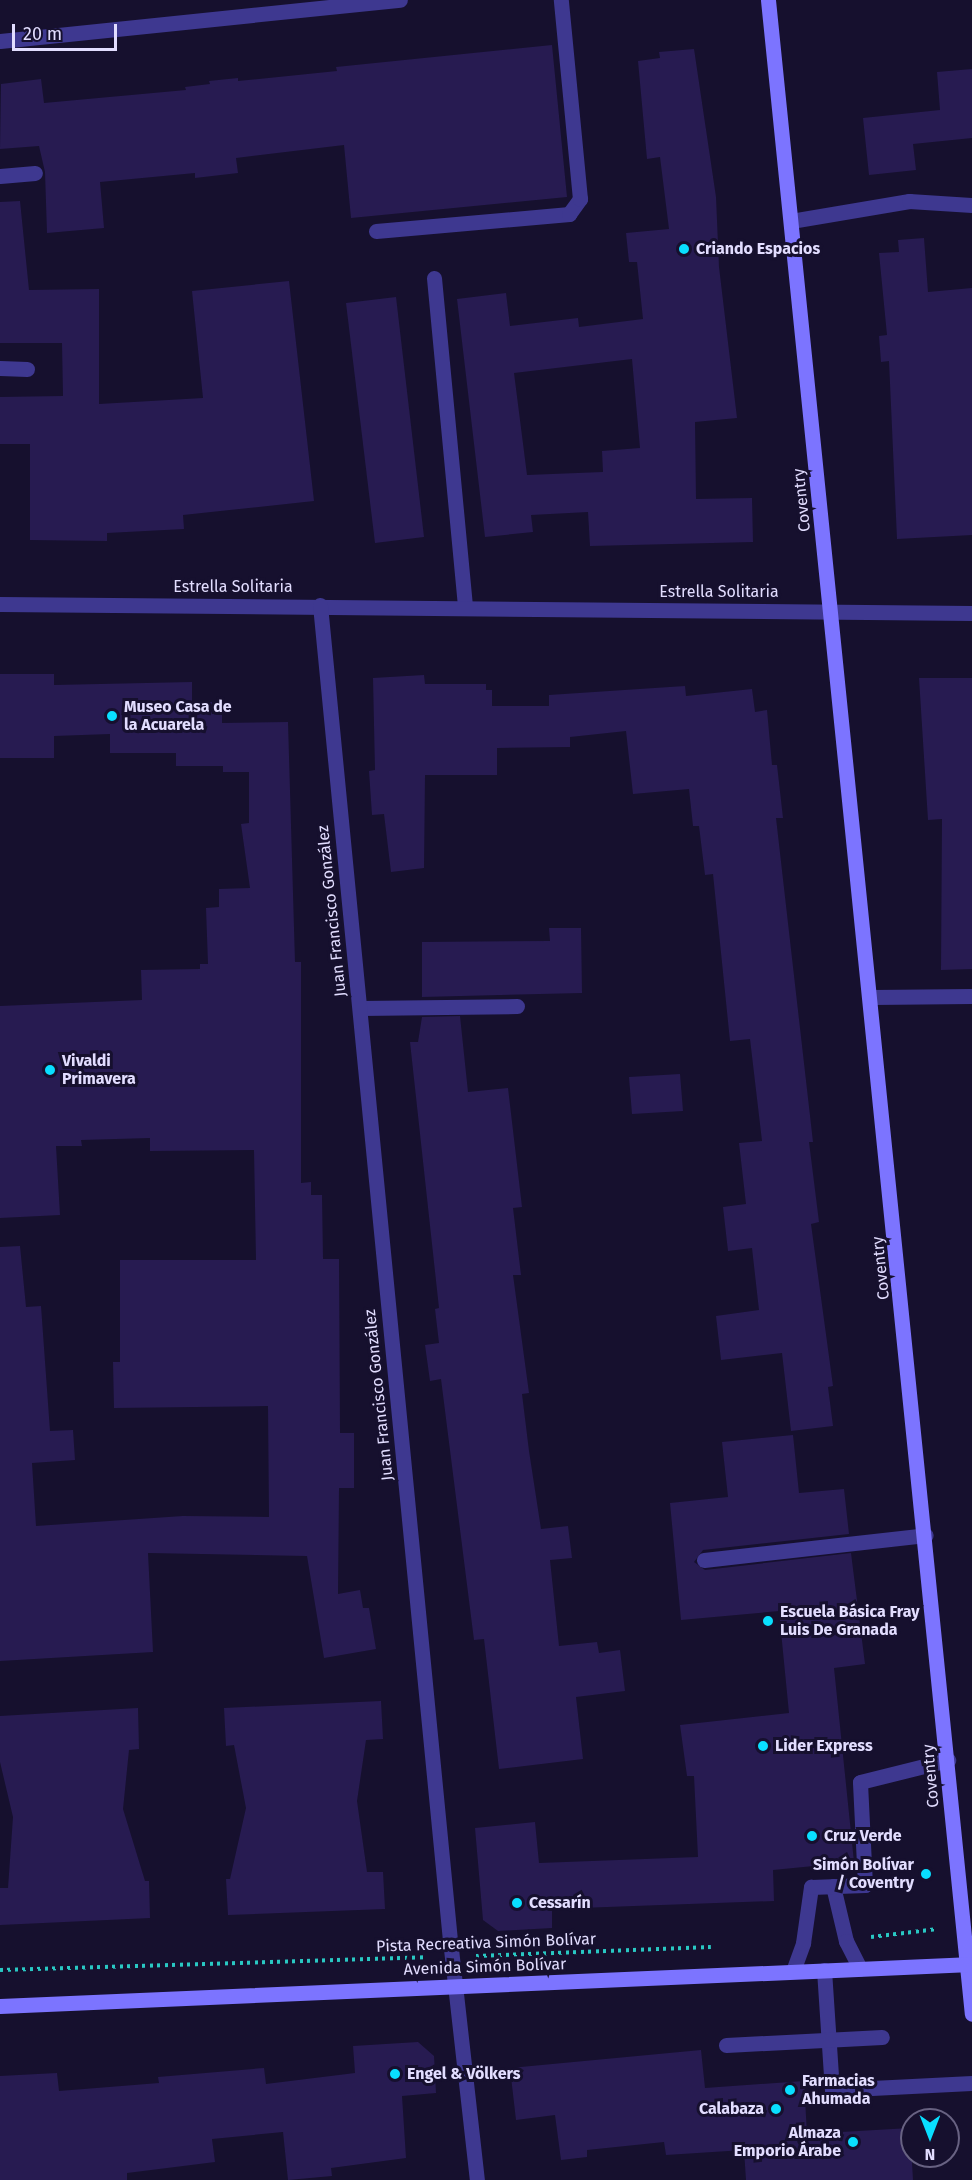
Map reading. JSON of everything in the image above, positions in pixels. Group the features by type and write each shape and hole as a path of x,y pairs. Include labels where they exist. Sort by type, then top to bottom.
{"street":[{"path":"0,41 400,0"},
{"path":"376,231 569,214 580,199 561,0"},
{"name":"Coventry","path":"768,0 872,997 963,1928 969,1964 972,2014"},
{"path":"0,176 35,173"},
{"path":"791,221 909,201 972,205"},
{"path":"434,278 465,607"},
{"path":"0,368 27,369"},
{"name":"Estrella Solitaria","path":"0,604 320,605 972,613"},
{"name":"Juan Francisco González","path":"320,605 452,1957 477,2180"},
{"path":"872,997 972,996"},
{"path":"360,1008 517,1006"},
{"path":"704,1560 926,1536"},
{"path":"793,1971 803,1943 811,1887 865,1885 860,1782 948,1760"},
{"path":"833,1886 846,1941 860,1969"},
{"name":"Avenida Simón Bolívar","path":"0,2006 969,1964"},
{"path":"824,1970 832,2090 972,2083"},
{"path":"726,2045 882,2037"}],"path":[{"path":"846,1941 915,1930 963,1928"},
{"name":"Pista Recreativa Simón Bolívar","path":"0,1970 452,1957 721,1946"}],"building":[{"path":"552,45 567,197 351,218 344,145 236,158 238,173 195,178 195,173 100,182 104,228 47,233 45,172 39,146 0,149 1,84 41,79 44,103 186,90 185,87 210,84 209,81 238,78 238,81 337,71 336,67"},
{"path":"694,49 716,197 719,267 737,418 695,422 696,499 752,498 753,542 590,546 588,512 531,515 533,532 485,537 457,299 506,293 510,326 578,318 579,327 643,319 637,262 629,262 626,233 669,229 660,157 647,159 638,61 660,58 659,52","holes":["632,359 640,448 602,451 603,472 527,475 514,373"]},
{"path":"972,69 972,138 913,144 916,170 869,175 863,118 940,110 937,72"},
{"path":"20,201 29,290 99,289 99,404 203,398 192,291 289,281 314,501 183,515 184,529 107,533 107,541 30,540 30,444 0,444 0,397 63,396 62,343 0,343 0,202"},
{"path":"924,238 928,292 972,288 972,535 897,539 889,361 881,362 879,336 887,335 879,253 899,252 898,240"},
{"path":"396,297 424,537 375,543 346,303"},
{"path":"0,674 54,674 54,685 192,682 192,702 212,702 212,714 222,714 222,723 288,722 295,962 301,962 301,1183 311,1182 311,1195 322,1195 323,1259 339,1259 340,1433 354,1433 354,1488 339,1488 338,1594 360,1590 363,1608 369,1608 376,1649 324,1658 307,1556 148,1553 153,1652 0,1661 0,1247 20,1246 26,1307 41,1306 50,1431 73,1430 75,1460 32,1463 36,1526 183,1516 269,1517 268,1406 114,1408 113,1362 120,1362 120,1260 256,1260 254,1150 150,1151 150,1138 81,1140 82,1146 56,1146 60,1215 0,1218 0,1006 142,1000 141,970 200,969 200,964 208,964 206,908 219,907 219,889 250,888 241,824 249,823 249,772 223,772 223,766 176,766 176,753 110,753 110,734 54,736 54,758 0,758"},
{"path":"424,675 425,684 486,684 486,690 492,690 492,706 549,706 549,695 685,686 686,696 752,689 755,712 767,710 772,765 777,765 783,818 776,818 813,1142 809,1142 819,1222 811,1224 833,1386 828,1387 833,1426 791,1431 782,1353 721,1360 716,1316 759,1310 752,1248 728,1251 723,1207 746,1204 739,1143 762,1141 750,1039 730,1041 713,874 705,875 699,826 693,826 689,789 633,794 626,731 570,737 570,747 497,748 497,775 425,775 424,868 391,872 384,814 372,815 369,771 375,770 373,678"},
{"path":"919,678 972,678 972,969 941,970 942,819 928,820"},
{"path":"549,928 581,928 582,993 422,997 422,942 550,941"},
{"path":"460,1016 468,1092 508,1088 522,1207 513,1208 521,1275 513,1275 529,1393 522,1394 529,1451 541,1529 568,1526 572,1558 550,1560 559,1646 597,1642 599,1653 620,1650 625,1691 576,1697 583,1759 499,1769 484,1639 474,1640 441,1379 430,1381 425,1345 439,1343 435,1309 439,1308 410,1042 418,1042 422,1017"},
{"path":"680,1074 683,1111 632,1114 629,1077"},
{"path":"793,1435 799,1493 844,1489 849,1534 703,1550 694,1562 705,1570 851,1553 865,1664 834,1668 854,1862 773,1870 774,1901 552,1909 552,1928 498,1931 483,1920 475,1828 535,1822 539,1863 698,1857 694,1776 687,1776 680,1725 789,1713 779,1611 681,1620 670,1503 728,1497 722,1442"},
{"path":"381,1701 383,1739 366,1740 357,1801 367,1872 383,1872 385,1909 228,1915 226,1879 230,1879 246,1808 234,1745 226,1746 224,1708"},
{"path":"138,1708 139,1749 129,1750 123,1809 145,1881 149,1881 150,1918 0,1925 0,1888 8,1888 13,1817 0,1762 0,1716"},
{"path":"418,2042 434,2056 436,2093 402,2096 406,2158 331,2168 332,2176 288,2180 283,2132 212,2139 215,2162 127,2173 127,2180 0,2180 0,2076 57,2073 59,2091 159,2083 158,2077 264,2068 266,2084 355,2073 353,2046"},
{"path":"701,2050 705,2088 804,2081 807,2134 900,2129 900,2168 912,2168 913,2180 746,2180 744,2150 666,2155 664,2142 587,2150 587,2157 561,2160 555,2115 516,2120 510,2068"}],"place":[{"name":"Criando Espacios","path":"684,249"},
{"name":"Museo Casa de la Acuarela","path":"112,716"},
{"name":"Vivaldi Primavera","path":"50,1070"},
{"name":"Escuela Básica Fray Luis De Granada","path":"768,1621"},
{"name":"Lider Express","path":"763,1746"},
{"name":"Cruz Verde","path":"812,1836"},
{"name":"Simón Bolívar / Coventry","path":"926,1874"},
{"name":"Cessarín","path":"517,1903"},
{"name":"Engel & Völkers","path":"395,2074"},
{"name":"Farmacias Ahumada","path":"790,2090"},
{"name":"Calabaza","path":"776,2109"},
{"name":"Almaza Emporio Árabe","path":"853,2142"}]}
